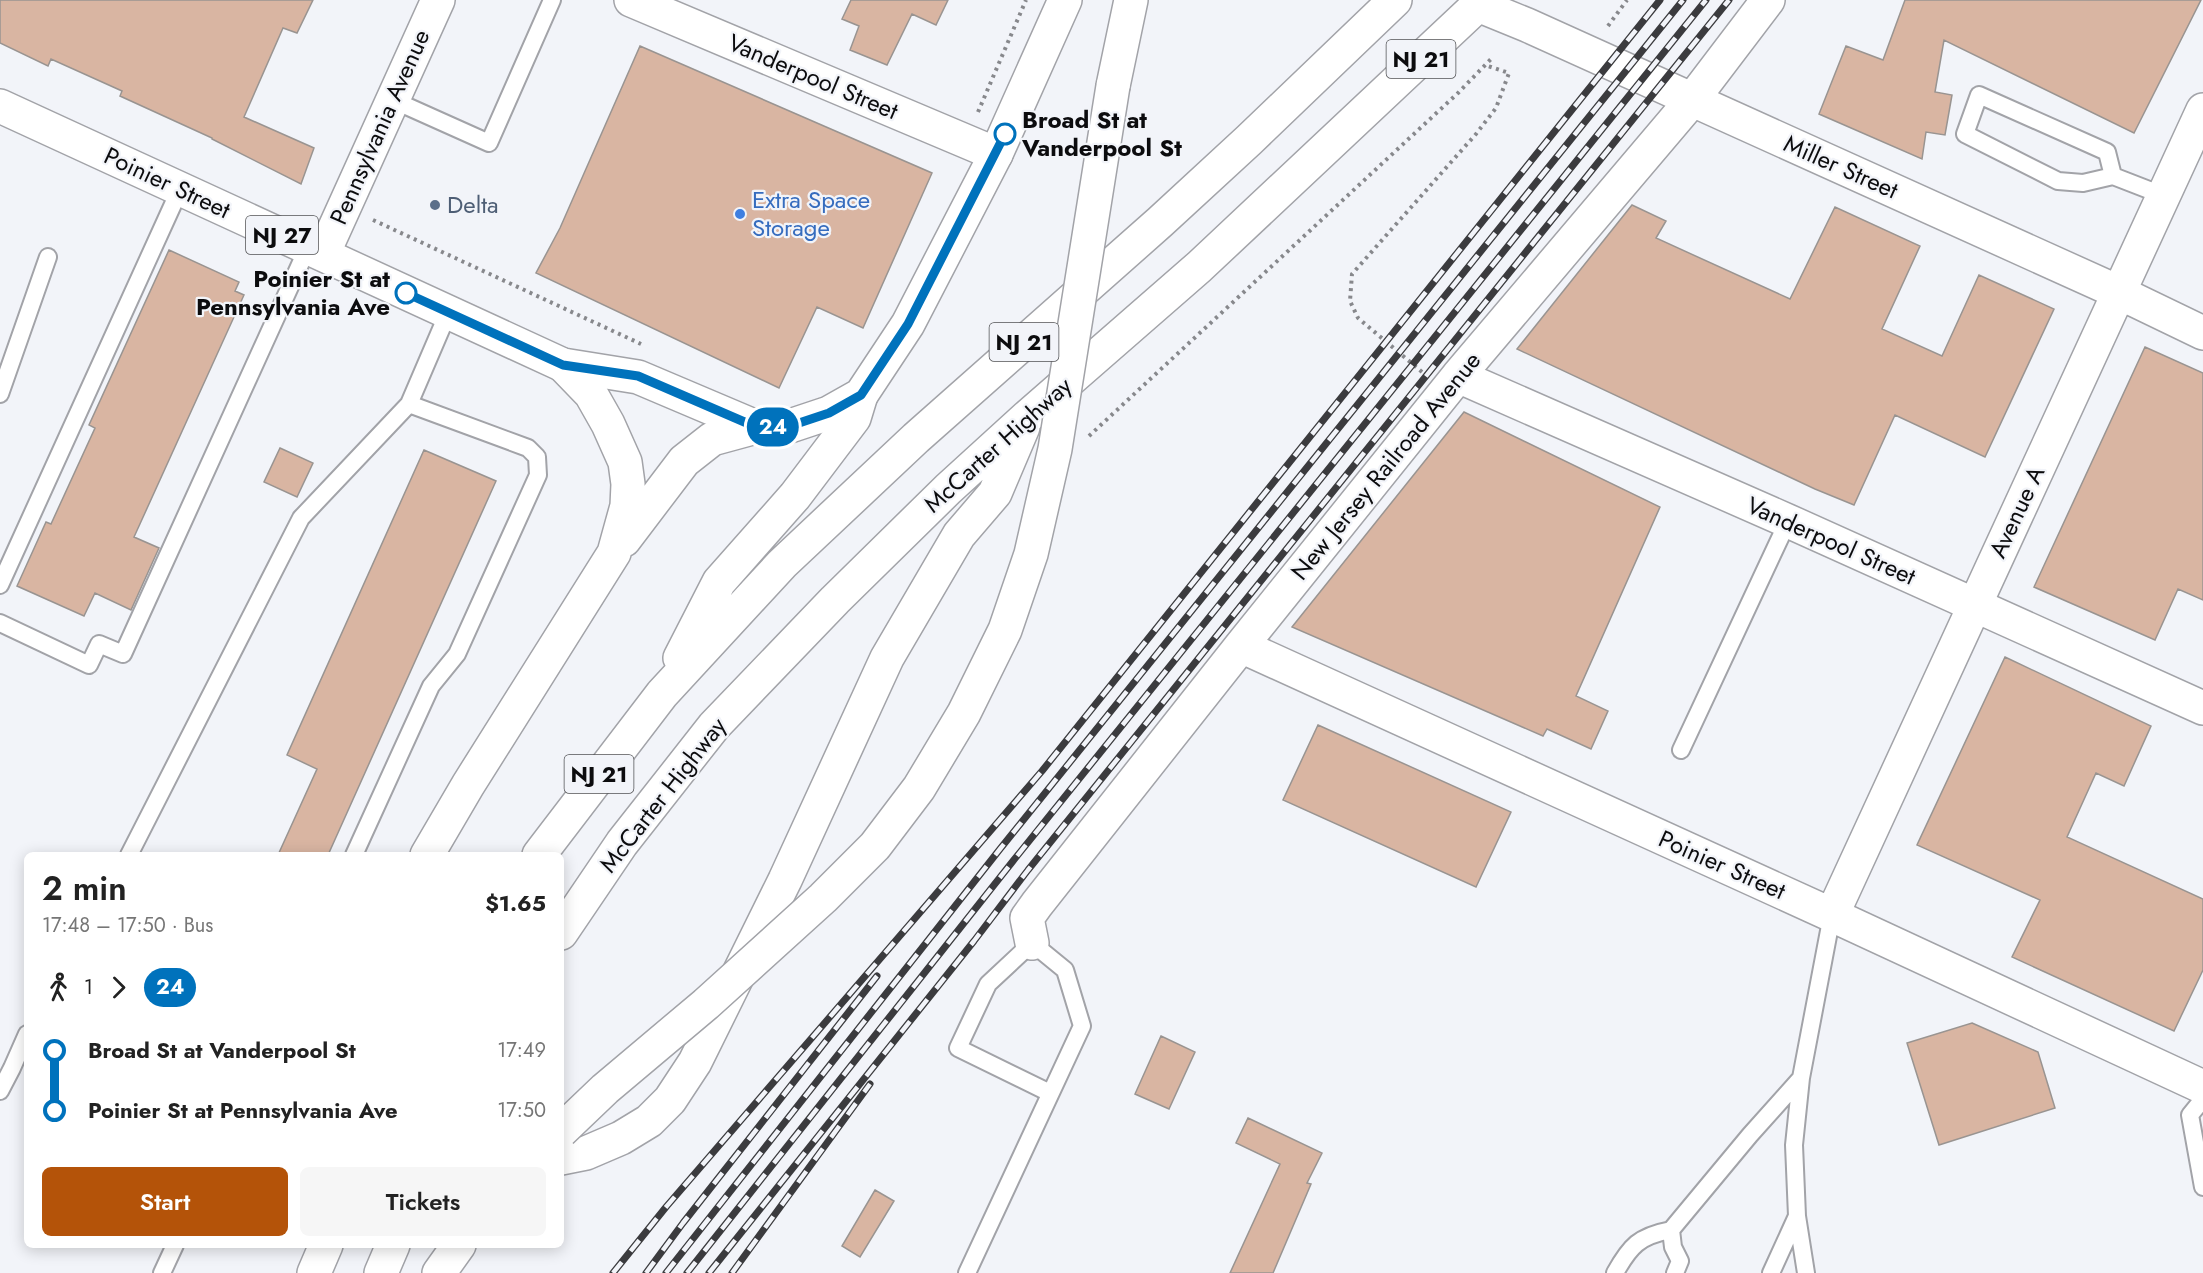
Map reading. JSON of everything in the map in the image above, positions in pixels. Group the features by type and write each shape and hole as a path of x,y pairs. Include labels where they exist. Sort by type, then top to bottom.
{"main road":[{"name":"Pennsylvania Avenue","path":"315,250 344,207 438,0"},
{"name":"Vanderpool Street","path":"631,0 996,154"},
{"path":"662,694 719,582 795,496 855,418 861,395 908,324 996,154 1065,0"},
{"path":"564,1128 605,1089 714,997 823,898 875,846 919,788 964,713 1005,630 1031,554 1055,449 1113,86 1131,0"},
{"name":"NJ 21","path":"541,852 662,694 782,564 916,438 1241,148 1395,0"},
{"name":"New Jersey Railroad Avenue","path":"1032,943 1027,918 1240,646 1452,384 1692,100 1768,0"},
{"name":"Miller Street","path":"1476,2 2118,292 2203,333"},
{"name":"McCarter Highway","path":"564,929 622,843 714,726 835,600 948,489 1198,267 1476,2"},
{"name":"Poinier Street","path":"0,106 563,365"},
{"name":"Avenue A","path":"1832,915 2203,110"},
{"path":"563,365 591,394 608,424 624,462 628,484 627,506 614,553"},
{"name":"NJ 27","path":"563,365 638,376 756,427"},
{"name":"Vanderpool Street","path":"1452,384 1788,521 2203,708"},
{"path":"429,852 474,775 614,553 684,461 711,439 756,427 790,426 829,413 861,395"},
{"path":"564,1157 586,1153 603,1146 649,1121 670,1100 695,1062 785,880 887,658 959,535 995,493 1027,417"},
{"name":"Poinier Street","path":"1240,646 1832,915 2203,1087"},
{"path":"314,1273 325,1248"},
{"path":"381,1273 392,1248"},
{"path":"439,1273 457,1248"}],"lane":[{"path":"393,100 489,143 552,0"},
{"path":"2113,176 2107,152 1979,95 1965,134 2058,181 2083,183 2113,176 2162,195"},
{"path":"0,585 180,189"},
{"path":"0,623 89,665 99,644 123,654 315,250"},
{"path":"0,394 48,257"},
{"path":"131,852 301,518 409,404 448,313"},
{"path":"355,852 431,686 457,654 538,475 537,457 528,448 409,404"},
{"path":"1681,750 1788,521"},
{"path":"1806,1273 1797,1216 1794,1145 1801,1078 1832,915"},
{"path":"967,1273 1082,1026 1065,970 1032,943 988,984 958,1048 1050,1094"},
{"path":"0,1091 6,1066 24,1039"},
{"path":"1615,1273 1632,1245 1653,1233 1671,1230 1749,1135 1801,1078"},
{"path":"2203,1099 2190,1115 2203,1187"},
{"path":"1770,1273 1797,1216"},
{"path":"1671,1230 1673,1247 1680,1261 1675,1273"},
{"path":"162,1273 174,1248"}],"path":[{"path":"977,113 1026,0"},
{"path":"1608,26 1627,0"},
{"path":"1082,442 1458,93 1491,59"},
{"path":"1452,384 1358,318 1350,301 1352,274 1476,134 1496,108 1509,73 1485,65"},
{"path":"344,207 643,345"}],"building":[{"path":"0,0 313,0 297,33 283,28 244,117 314,148 301,184 212,138 120,96 122,91 51,59 48,66 0,43"},
{"path":"851,0 948,0 936,25 912,14 887,65 850,50 859,26 842,19"},
{"path":"1905,0 2201,0 2134,133 1944,40 1935,92 1952,95 1945,135 1926,132 1922,159 1819,114 1846,46 1883,60"},
{"name":"Extra Space Storage","path":"640,46 932,173 863,328 817,307 779,388 536,273 560,228"},
{"path":"1632,205 1666,221 1656,238 1790,299 1835,207 1920,246 1882,329 1942,356 1979,275 2054,309 1985,457 1895,415 1854,505 1815,489 1517,349"},
{"path":"169,250 239,282 235,291 244,295 134,537 159,548 131,610 95,593 84,616 17,586 46,522 51,524 95,428 89,425"},
{"path":"2145,347 2203,373 2203,600 2178,589 2155,640 2034,587"},
{"path":"1464,412 1660,507 1576,696 1608,711 1591,749 1547,729 1543,736 1292,627"},
{"path":"280,448 313,463 297,497 264,482"},
{"path":"424,450 496,481 329,852 279,852 317,769 287,755"},
{"path":"2005,657 2151,726 2124,786 2096,773 2067,837 2203,899 2203,970 2174,1031 2012,957 2040,900 1917,845"},
{"path":"1318,725 1511,812 1476,887 1283,800"},
{"path":"1972,1023 2038,1052 2055,1108 1939,1145 1907,1043"},
{"path":"1161,1036 1195,1052 1169,1109 1135,1094"},
{"path":"1248,1118 1322,1153 1307,1183 1311,1184 1273,1273 1230,1273 1280,1164 1236,1143"},
{"path":"875,1190 894,1201 860,1257 842,1246"}],"railway":[{"path":"613,1273 666,1207 1042,771 1660,0"},
{"path":"666,1273 1000,849 1683,0"},
{"path":"687,1273 1013,861 1706,0"},
{"path":"709,1273 1028,870 1729,0"},
{"path":"646,1273 877,976"},
{"path":"732,1273 870,1084"}],"bus line":[{"name":"24","path":"406,293 563,365 638,376 756,427 790,426 829,413 861,395 908,324 1005,134"}],"place":[{"name":"Broad St at Vanderpool St","path":"1005,134"},
{"name":"Delta","path":"435,205"},
{"name":"Extra Space Storage","path":"740,214"},
{"name":"Poinier St at Pennsylvania Ave","path":"406,293"}]}
